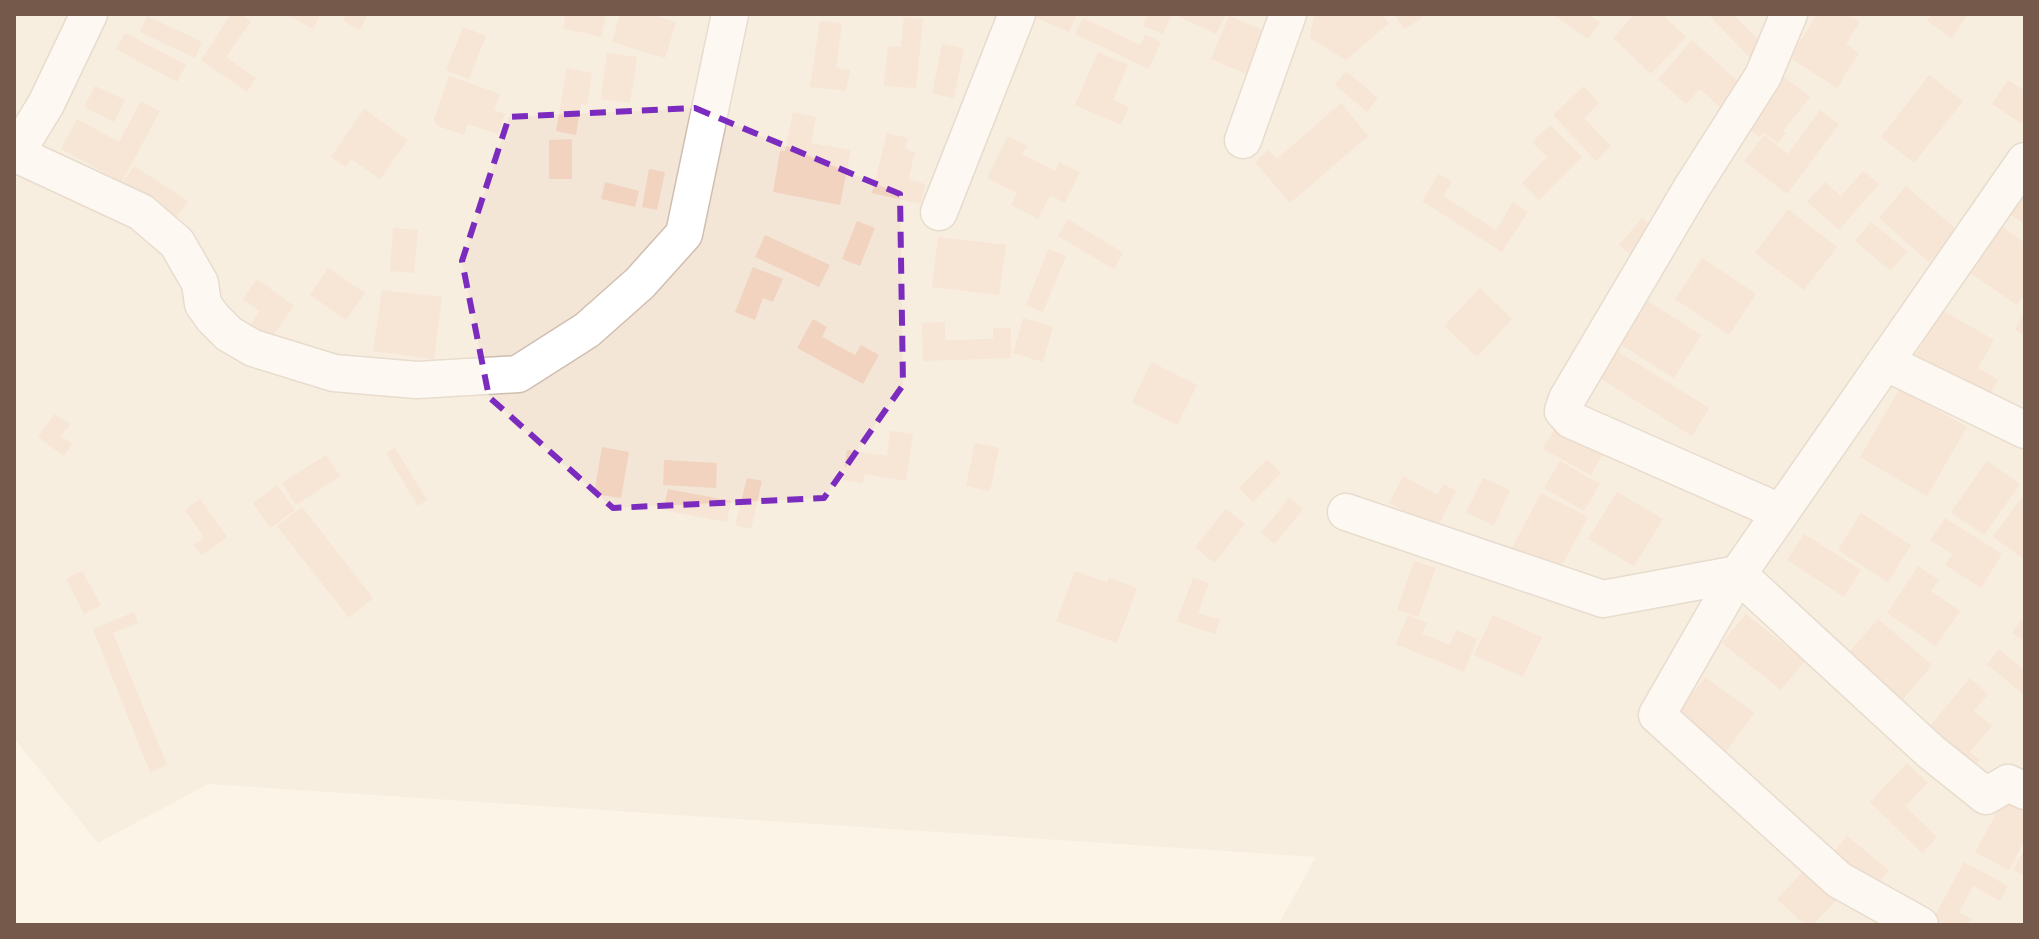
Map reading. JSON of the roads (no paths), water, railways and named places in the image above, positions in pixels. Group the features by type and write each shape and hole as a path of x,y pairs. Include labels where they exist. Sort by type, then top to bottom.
{"street":[{"path":"89,14 46,104 15,153 141,212 177,243 200,283 203,304 213,318 229,334 253,348 334,373 417,380 518,374 587,330 640,283 684,234 730,14"},
{"path":"939,212 1017,14"},
{"path":"1243,140 1288,14"},
{"path":"1780,512 1571,420 1563,411 1567,399 1691,189 1763,76 1789,14"},
{"path":"1920,925 1839,880 1657,715 1738,574 2025,161"},
{"path":"1885,362 2025,430"},
{"path":"1346,512 1603,599 1738,574"},
{"path":"1738,574 1931,752 1986,796 2008,783 2025,791"}]}
